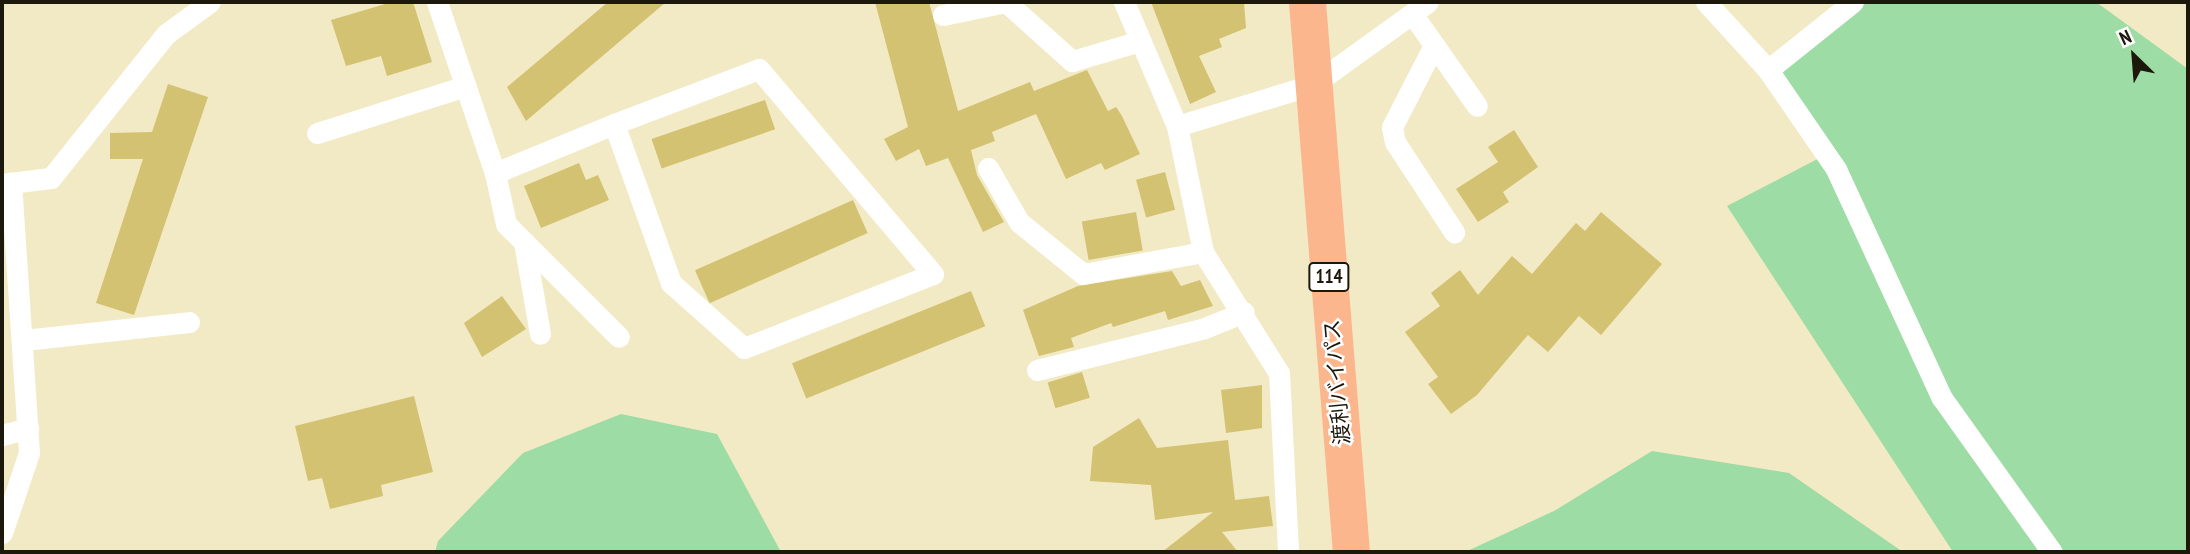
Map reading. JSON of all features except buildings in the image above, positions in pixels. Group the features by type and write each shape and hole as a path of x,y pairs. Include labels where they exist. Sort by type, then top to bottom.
{"highway":[{"name":"渡利バイパス","path":"1307,2 1351,552"}],"street":[{"path":"2,533 29,453 24,340 7,183 51,178 166,34 210,2"},
{"path":"438,2 495,173 506,224 619,337"},
{"path":"943,15 1006,2 1072,61 1140,41"},
{"path":"1124,2 1177,126 1203,252 1244,312 1279,373 1288,552"},
{"path":"1706,2 1768,70 1836,169 1942,398 2052,552"},
{"path":"1768,70 1853,2"},
{"path":"1177,126 1314,84 1420,8 1434,44 1478,106"},
{"path":"1434,44 1392,127 1395,142 1454,232"},
{"path":"495,173 614,124 759,69 933,274 744,348 671,283 614,124"},
{"path":"317,133 466,86"},
{"path":"988,168 1019,222 1083,274 1203,252"},
{"path":"524,242 540,334"},
{"path":"1037,370 1202,329 1244,312"},
{"path":"24,340 189,322"},
{"path":"2,435 28,428"}],"green space":[{"path":"1865,2 2096,2 2188,69 2188,552 1953,552 1727,206 1831,152 1782,72"},
{"path":"621,414 717,434 781,552 435,552 438,541 523,453"},
{"path":"1652,451 1789,473 1903,552 1465,552 1554,511"}]}
